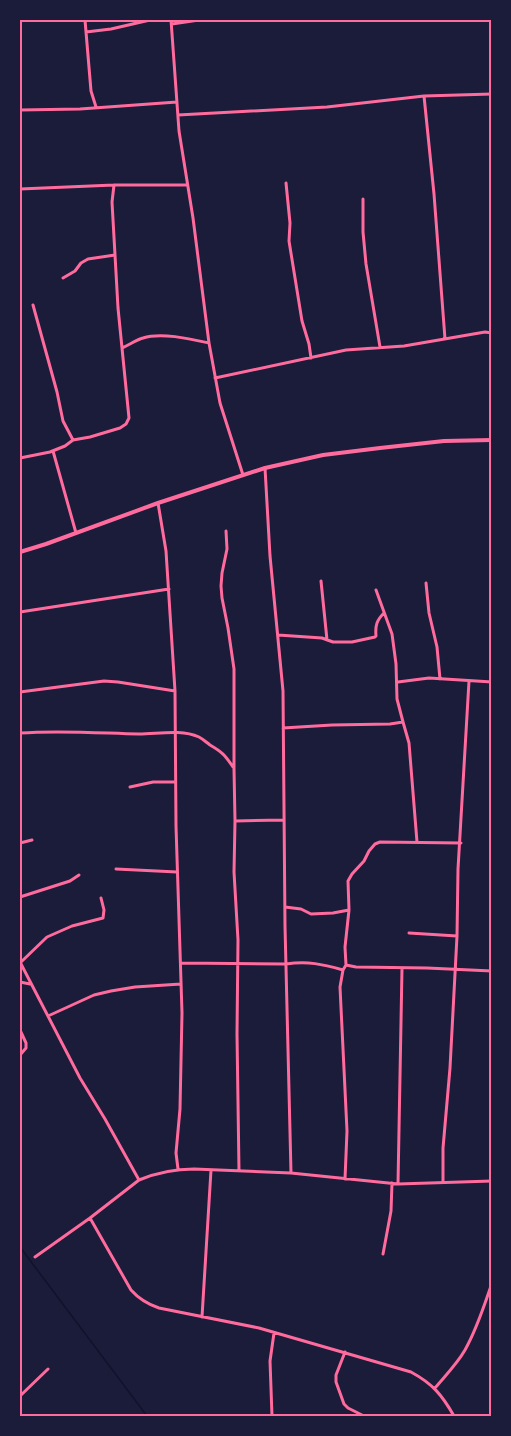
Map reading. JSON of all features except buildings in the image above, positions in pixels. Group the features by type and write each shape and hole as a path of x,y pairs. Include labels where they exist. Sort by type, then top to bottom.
{"street":[{"path":"85,20 91,91 96,107"},
{"path":"86,32 150,20"},
{"path":"199,20 172,22 178,115 215,378 220,403 243,476"},
{"path":"178,115 327,107 424,96 492,94"},
{"path":"424,96 445,339"},
{"path":"20,110 80,109 177,102"},
{"path":"286,183 290,223 289,241 302,321 311,357"},
{"path":"20,189 187,184"},
{"path":"20,458 53,451 73,440 120,428 129,418 118,308 112,202 114,185"},
{"path":"363,199 366,264 380,347"},
{"path":"63,278 88,259 115,255"},
{"path":"33,306 55,382 63,421 73,440"},
{"path":"215,378 346,350 404,346 485,332 492,333"},
{"path":"122,348 143,338 154,336 209,344"},
{"path":"20,552 265,468 323,455 371,449 444,441 492,440"},
{"path":"53,451 76,533"},
{"path":"265,468 270,556 283,691 291,1173"},
{"path":"158,503 166,551 175,691 181,963 180,1109 176,1153 178,1169"},
{"path":"226,531 227,549 222,573 222,598 234,669 234,872 238,964 239,1171"},
{"path":"321,580 327,640"},
{"path":"426,583 440,679"},
{"path":"20,612 169,589"},
{"path":"376,590 394,645 398,699 409,743 417,842"},
{"path":"278,635 352,642 375,637 375,625 384,613"},
{"path":"397,682 429,678 492,682"},
{"path":"20,692 104,681 175,691"},
{"path":"443,1182 443,1139 450,1068 469,681"},
{"path":"283,728 403,722"},
{"path":"20,733 189,734 223,752 234,769"},
{"path":"130,787 153,782 176,782"},
{"path":"235,821 284,820"},
{"path":"20,843 32,840"},
{"path":"345,1179 347,1131 340,987 346,965 348,881 375,844 384,841 460,843"},
{"path":"116,869 178,872"},
{"path":"20,897 70,881 79,875"},
{"path":"101,898 104,910 102,918 72,926 47,938 20,962 80,1078 139,1180"},
{"path":"285,907 301,909 311,914 349,910"},
{"path":"410,933 457,936"},
{"path":"181,963 286,964 301,962 318,963 343,970"},
{"path":"346,965 492,971"},
{"path":"398,1184 402,968"},
{"path":"20,982 30,984"},
{"path":"48,1016 94,995 135,987 181,984"},
{"path":"20,1030 26,1043 26,1048 20,1055"},
{"path":"35,1257 139,1180 178,1169 291,1173 398,1184 492,1180"},
{"path":"202,1317 211,1170"},
{"path":"383,1254 391,1211 392,1183"},
{"path":"90,1218 125,1280 145,1303 274,1333 411,1372 435,1388 446,1401 454,1416"},
{"path":"435,1388 465,1349 478,1322 492,1283"},
{"path":"272,1416 270,1361 274,1333"},
{"path":"345,1352 336,1375 336,1382 344,1404 362,1416"},
{"path":"20,1396 48,1369"}],"waterway":[{"path":"20,1247 147,1416"}]}
